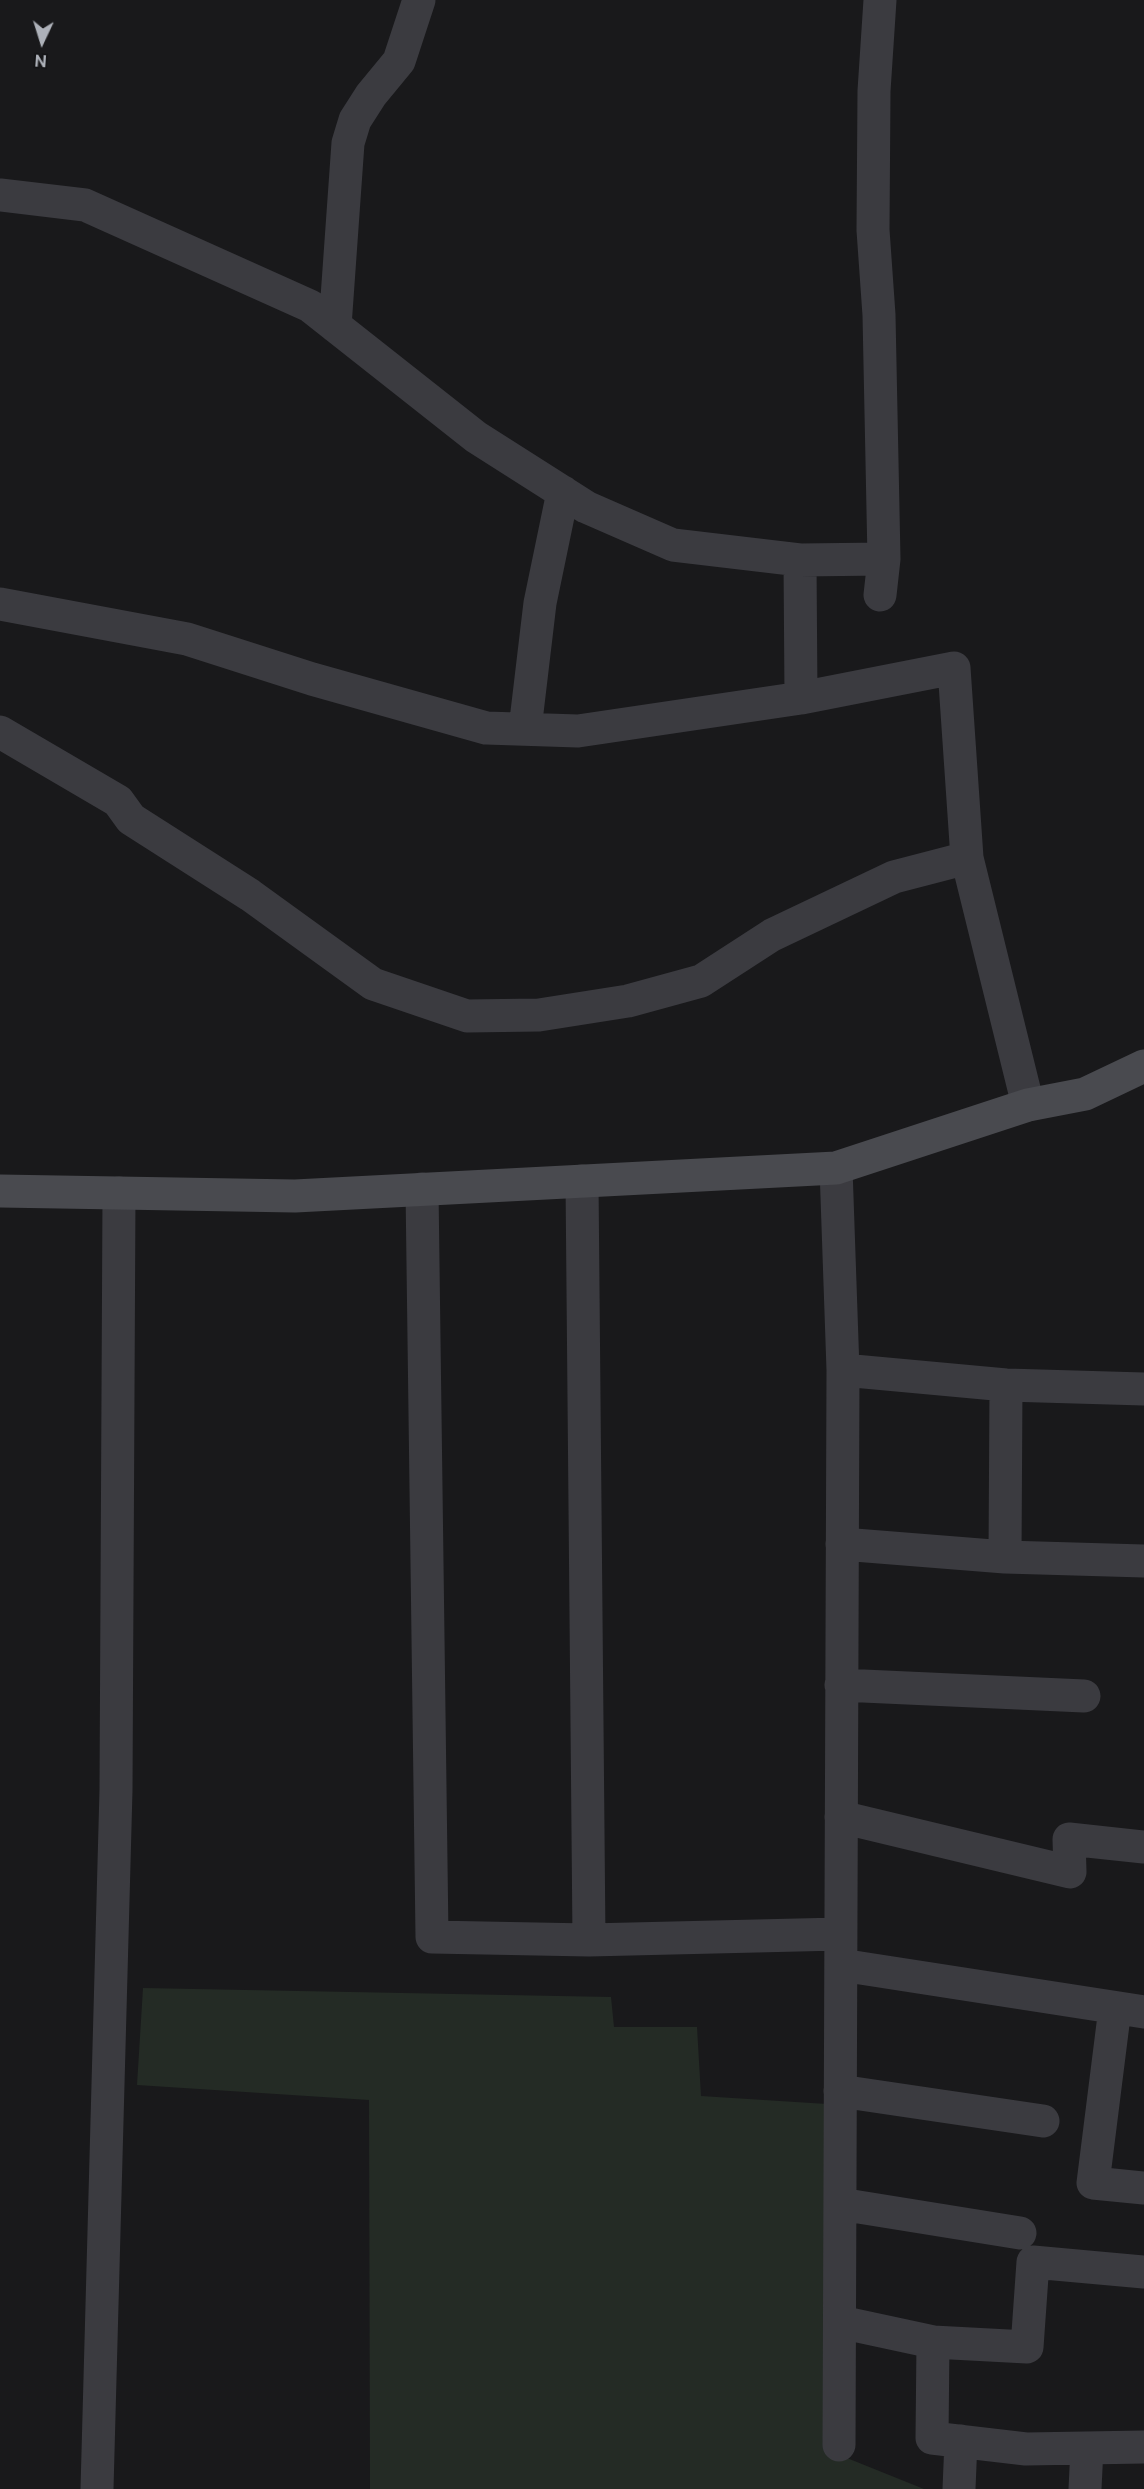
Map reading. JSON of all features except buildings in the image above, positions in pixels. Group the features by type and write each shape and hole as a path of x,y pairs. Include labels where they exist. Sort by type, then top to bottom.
{"street":[{"path":"335,326 348,143 355,120 371,95 399,61 418,0"},
{"path":"880,0 874,91 873,230 879,315 884,560 880,595"},
{"path":"0,195 85,205 310,306 476,436 586,507 673,545 800,560 884,560"},
{"path":"525,729 540,603 563,492"},
{"path":"800,560 801,698"},
{"path":"0,604 187,639 312,679 486,728 578,730 801,698 954,668 967,858 1029,1105"},
{"path":"0,732 118,801 131,819 250,895 373,984 467,1016 539,1015 628,1001 700,981 772,935 894,877 967,858"},
{"path":"0,1191 295,1196 836,1168 1029,1105 1085,1094 1144,1066"},
{"path":"836,1168 843,1370 839,2445"},
{"path":"582,1181 589,1940"},
{"path":"422,1189 432,1937 840,1949 1130,2010 1094,2182 1144,2188"},
{"path":"97,2489 116,1790 119,1192"},
{"path":"843,1370 1006,1385 1144,1389"},
{"path":"1005,1557 1006,1385"},
{"path":"842,1544 1005,1557 1144,1561"},
{"path":"841,1685 1084,1696"},
{"path":"841,1817 1071,1872 1069,1839 1144,1847"},
{"path":"840,2091 1043,2121"},
{"path":"840,2204 1020,2233"},
{"path":"840,2322 933,2342 1027,2347 1033,2262 1144,2272"},
{"path":"933,2342 932,2438 1026,2448 1087,2448 1144,2441"},
{"path":"959,2489 961,2441"},
{"path":"1085,2489 1087,2448"}],"shaded area":[{"path":"143,1988 611,1997 614,2027 697,2027 701,2096 827,2104 837,2454 924,2489 370,2489 369,2100 137,2085"}]}
